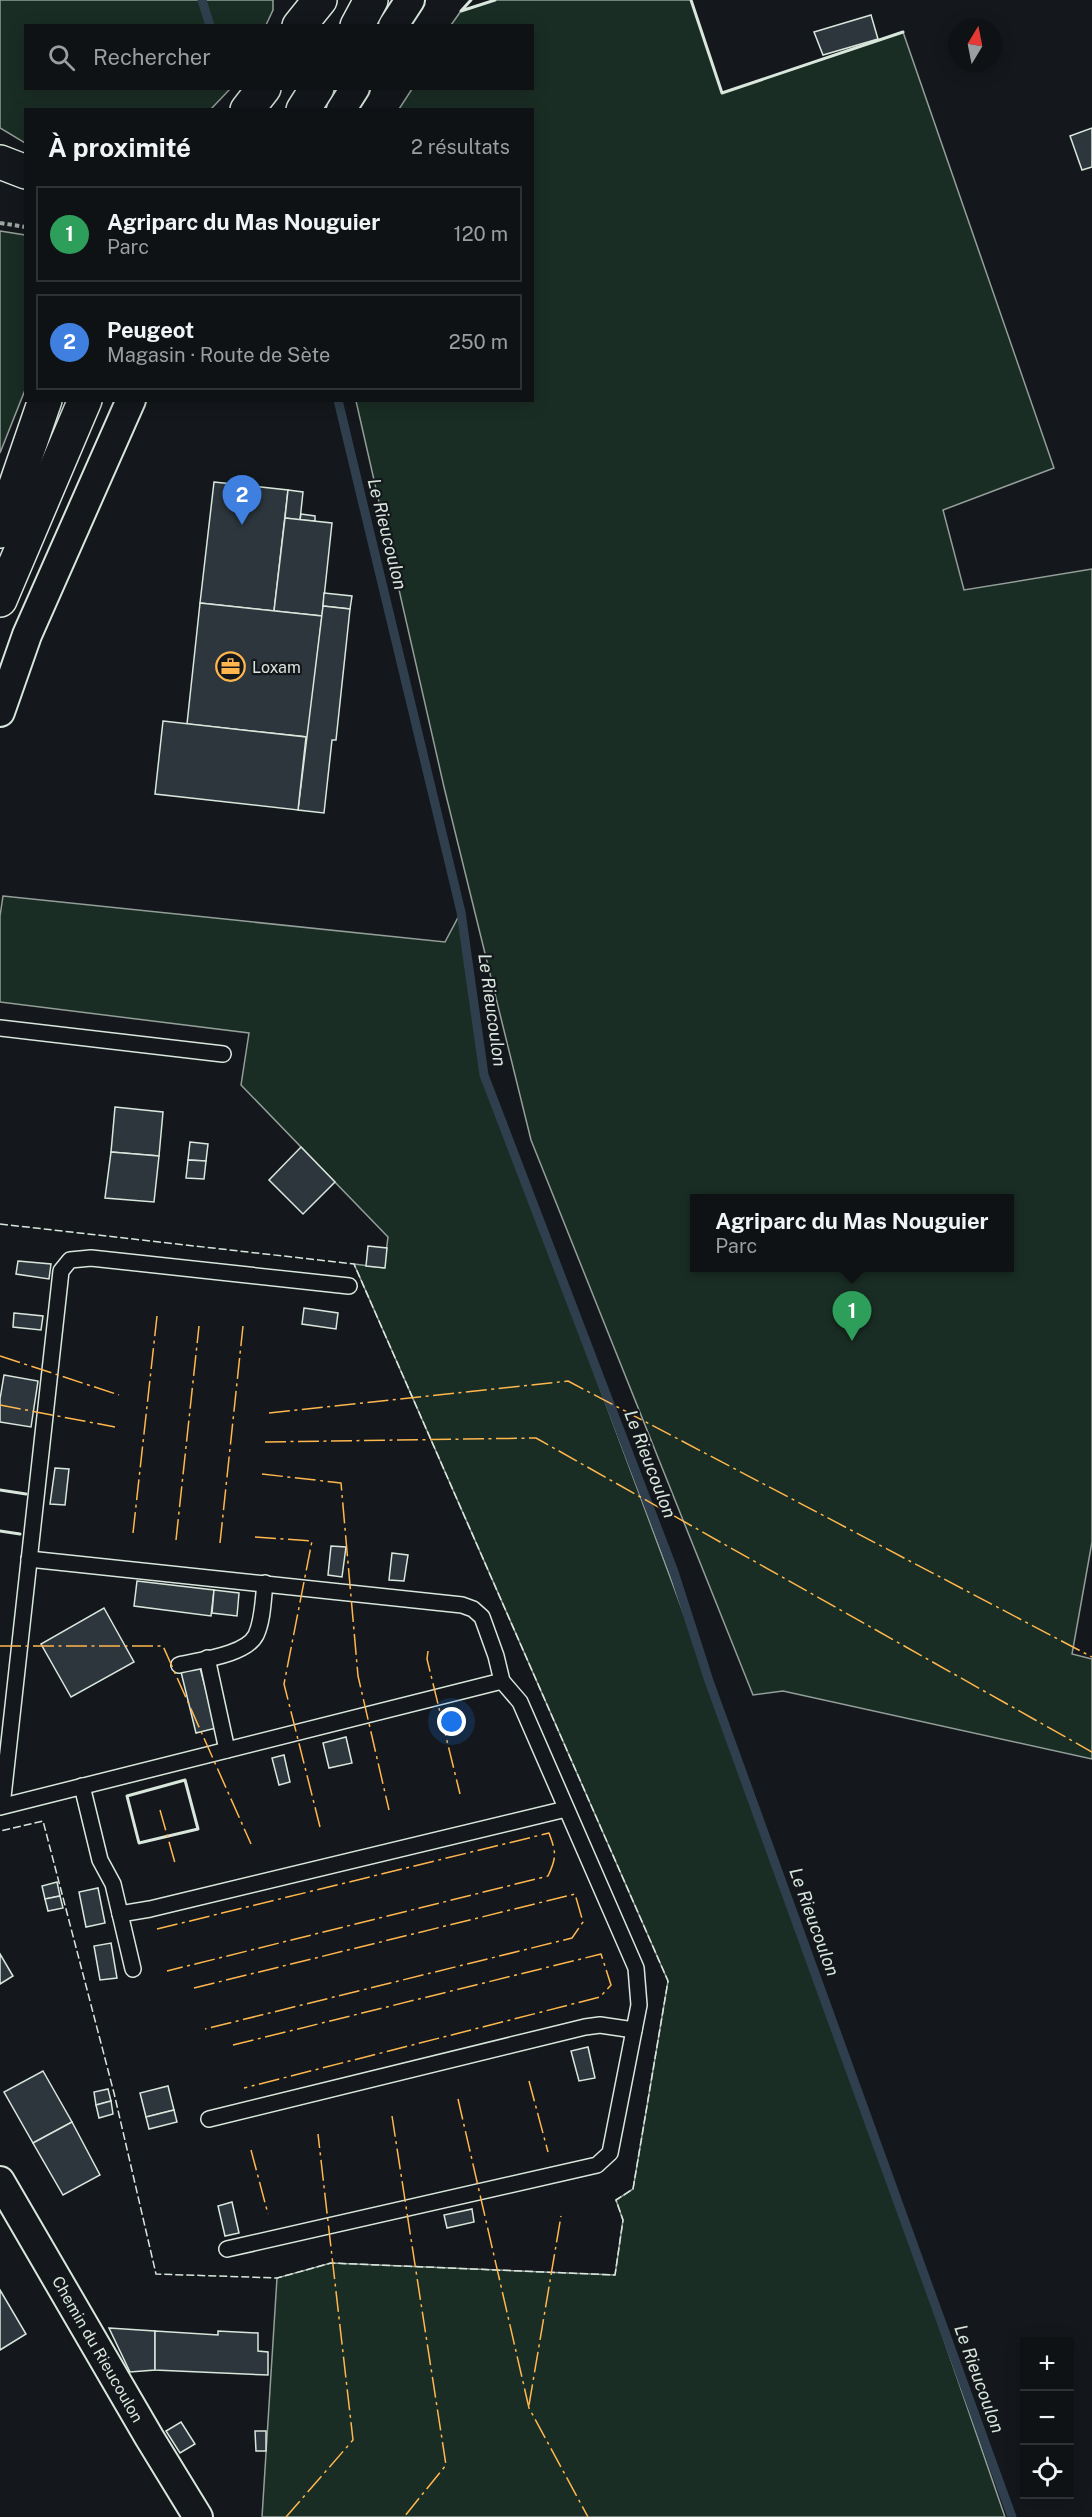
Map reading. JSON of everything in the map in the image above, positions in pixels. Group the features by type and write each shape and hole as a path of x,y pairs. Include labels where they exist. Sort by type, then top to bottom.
{"main road":[{"path":"294,24 300,0"},
{"path":"301,24 320,0"},
{"path":"358,24 371,0"},
{"path":"249,108 263,90"},
{"path":"304,108 316,90"},
{"path":"0,162 24,171"},
{"path":"0,531 44,402"},
{"path":"0,600 84,402"}],"street":[{"path":"394,24 410,0"},
{"path":"342,108 354,90"},
{"path":"0,711 27,635 129,402"},
{"name":"Chemin du Rieucoulon","path":"0,2181 148,2437 198,2517"}],"lane":[{"path":"0,1028 223,1054"},
{"path":"349,1287 91,1258 70,1260 61,1271 1,1807 502,1681"},
{"path":"29,1559 462,1605 473,1609 482,1617 502,1681 520,1702 636,1968 639,2005 610,2153 597,2165 227,2250"},
{"path":"179,1665 240,1650 256,1636 265,1583"},
{"path":"207,1658 227,1750"},
{"path":"82,1786 100,1860 113,1884 133,1969"},
{"path":"120,1914 150,1909 567,1809"},
{"path":"209,2119 585,2027 600,2025 634,2030"}],"path":[{"path":"0,223 24,227"}],"green space":[{"path":"0,0 273,0 273,10 266,24 24,24 24,90 229,90 212,108 24,108 24,142 0,128"},
{"path":"495,0 691,0 722,93 903,32 1054,468 943,510 964,590 1092,569 1092,1542 1072,1654 1092,1659 1092,1759 783,1691 753,1695 531,1140 444,787 356,402 534,402 534,108 400,108 411,90 534,90 534,24 452,24 461,11"},
{"path":"0,231 24,235 24,393 0,453"},
{"path":"3,896 445,942 461,912 484,1075 712,1690 883,2162 1005,2517 262,2517 277,2278 331,2263 615,2275 623,2220 616,2200 633,2189 668,1981 354,1264 384,1268 388,1237 241,1085 249,1033 0,1002 0,916"}],"building":[{"path":"871,15 878,39 823,55 814,32"},
{"path":"1092,128 1092,167 1082,170 1070,136"},
{"path":"214,482 288,490 274,611 200,603"},
{"path":"288,490 303,492 300,520 285,518"},
{"path":"301,514 315,516 315,521 300,520"},
{"path":"285,518 332,523 322,616 274,611"},
{"path":"324,593 352,596 350,609 323,606"},
{"path":"200,603 322,616 308,737 187,724"},
{"path":"323,606 350,609 336,740 332,740 324,813 298,810"},
{"path":"163,721 306,737 298,810 155,794"},
{"path":"115,1107 163,1112 159,1156 111,1152"},
{"path":"190,1142 208,1144 206,1161 188,1160"},
{"path":"301,1147 335,1182 303,1214 269,1180"},
{"path":"111,1152 159,1156 154,1202 105,1198"},
{"path":"188,1160 206,1161 204,1179 186,1178"},
{"path":"368,1246 387,1248 385,1268 366,1266"},
{"path":"18,1261 51,1264 49,1279 16,1274"},
{"path":"304,1308 338,1313 336,1329 302,1324"},
{"path":"14,1313 43,1316 41,1330 13,1327"},
{"path":"4,1375 38,1381 31,1427 0,1422 0,1399"},
{"path":"55,1468 69,1469 65,1505 50,1504"},
{"path":"331,1546 346,1547 342,1577 328,1575"},
{"path":"392,1553 408,1555 404,1581 389,1580"},
{"path":"137,1581 214,1590 211,1616 134,1606"},
{"path":"214,1590 239,1593 237,1616 212,1613"},
{"path":"104,1608 134,1662 71,1697 41,1644"},
{"path":"200,1668 216,1728 196,1733 181,1672"},
{"path":"346,1737 352,1763 329,1768 323,1743"},
{"path":"284,1755 290,1782 279,1785 272,1758"},
{"path":"57,1882 60,1896 45,1899 42,1886"},
{"path":"98,1888 105,1923 86,1927 79,1892"},
{"path":"60,1896 63,1908 48,1911 45,1899"},
{"path":"111,1943 117,1978 100,1980 94,1946"},
{"path":"0,1954 13,1976 0,1984"},
{"path":"588,2047 595,2078 579,2081 571,2051"},
{"path":"43,2071 72,2122 33,2143 4,2092"},
{"path":"168,2086 174,2110 146,2117 140,2093"},
{"path":"108,2089 111,2101 96,2105 94,2092"},
{"path":"111,2101 113,2114 99,2118 96,2105"},
{"path":"174,2110 177,2122 149,2129 146,2117"},
{"path":"72,2122 100,2175 63,2195 33,2143"},
{"path":"232,2202 239,2233 225,2236 218,2206"},
{"path":"472,2209 474,2222 447,2228 444,2215"},
{"path":"0,2290 26,2334 0,2350"},
{"path":"109,2328 155,2331 155,2370 130,2372"},
{"path":"155,2331 218,2335 218,2331 258,2333 258,2351 268,2352 268,2375 155,2370"},
{"path":"181,2422 195,2444 180,2453 166,2431"},
{"path":"255,2431 266,2431 266,2451 256,2451"}],"waterway":[{"name":"Le Rieucoulon","path":"202,0 209,24"},
{"name":"Le Rieucoulon","path":"338,402 461,912 484,1075 673,1569 709,1681 1012,2517"}],"fence":[{"path":"0,1224 354,1264 668,1981 633,2189 616,2200 623,2220 615,2275 331,2263 277,2278 156,2274 114,2093 43,1821 0,1831"}],"wall":[{"path":"471,0 461,11 495,0"},
{"path":"691,0 722,93 903,32"},
{"path":"0,1490 26,1494"},
{"path":"0,1531 20,1534"},
{"path":"185,1780 198,1829 139,1843 127,1796 185,1780"}],"power":[{"path":"133,1533 157,1316"},
{"path":"176,1540 199,1326"},
{"path":"220,1543 243,1326"},
{"path":"0,1356 119,1395"},
{"path":"269,1413 568,1381 1092,1657"},
{"path":"0,1405 115,1427"},
{"path":"265,1442 536,1438 1092,1752"},
{"path":"262,1474 341,1483 358,1676 389,1810"},
{"path":"255,1537 312,1541 284,1684 320,1827"},
{"path":"0,1646 163,1646 251,1844"},
{"path":"428,1651 427,1659 460,1794"},
{"path":"160,1810 175,1863"},
{"path":"157,1929 549,1833 553,1845 554,1859 548,1876 167,1971"},
{"path":"194,1988 575,1894 583,1922 572,1938 205,2029"},
{"path":"233,2045 601,1954 611,1985 600,1997 244,2088"},
{"path":"529,2081 548,2152"},
{"path":"458,2099 529,2408 588,2517"},
{"path":"392,2116 446,2465 404,2517"},
{"path":"286,2517 353,2440 318,2134"},
{"path":"251,2150 268,2214"},
{"path":"529,2405 561,2216"}],"place":[{"name":"Peugeot","path":"242,525"},
{"name":"Loxam","path":"231,667"},
{"name":"Agriparc du Mas Nouguier","path":"852,1341"}]}
